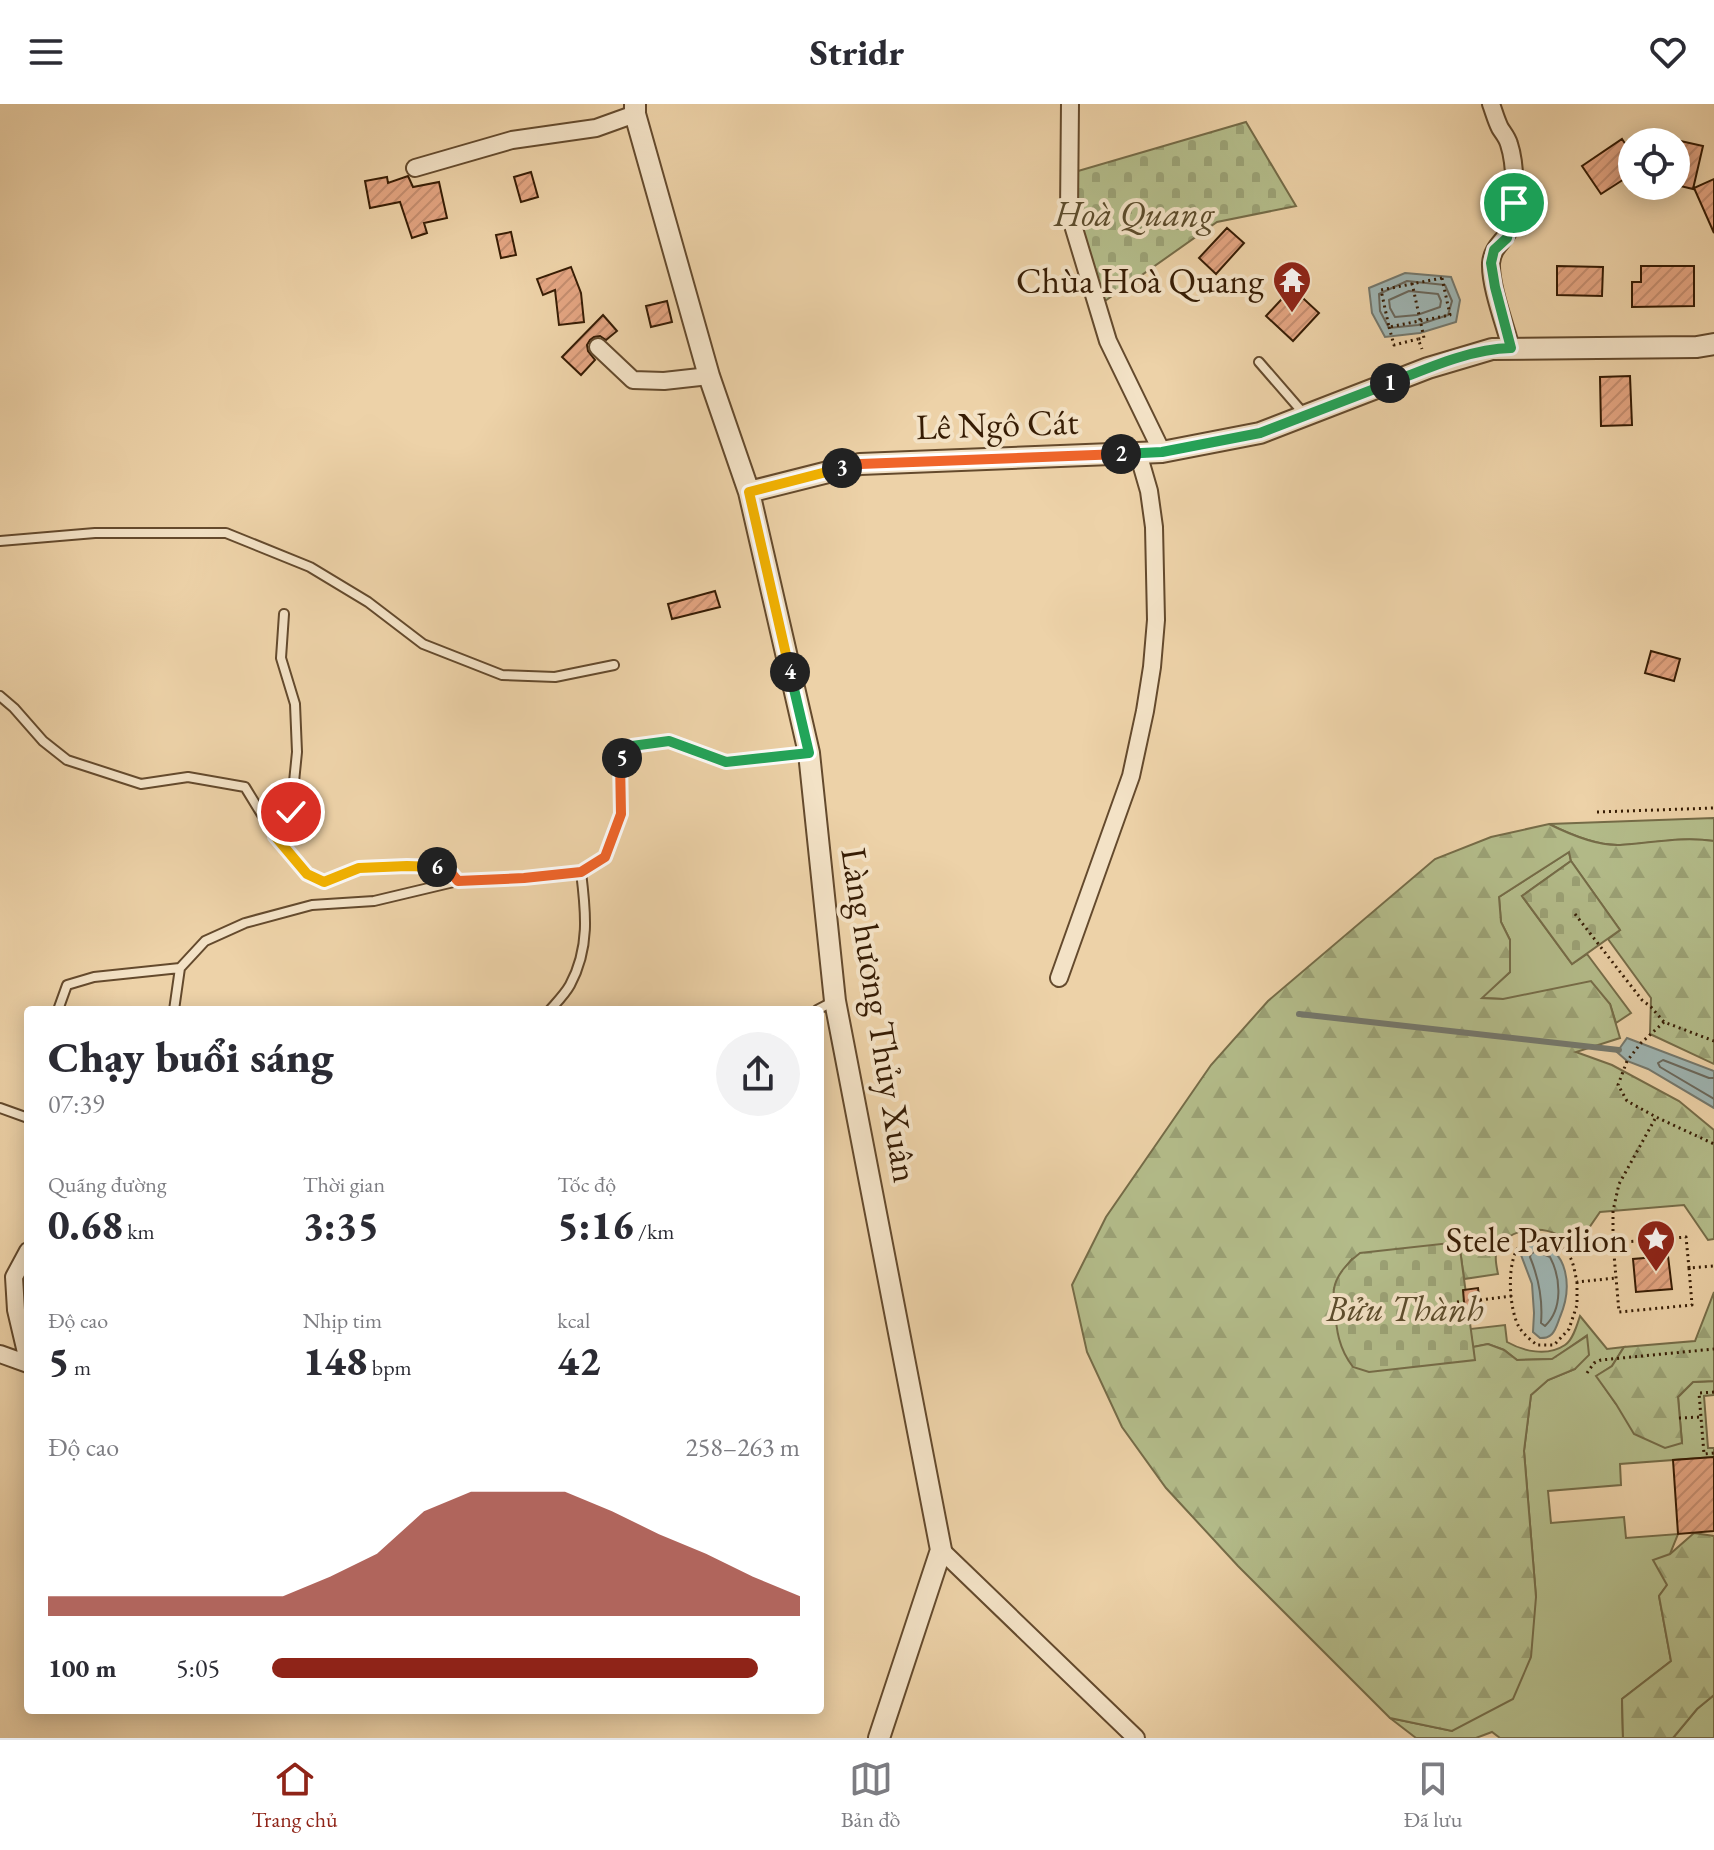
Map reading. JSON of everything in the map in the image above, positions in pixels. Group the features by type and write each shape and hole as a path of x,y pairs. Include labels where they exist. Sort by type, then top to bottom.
{"street":[{"path":"1070,104 1069,212 1108,341 1162,452"},
{"path":"1491,104 1511,148 1514,203 1511,224 1507,238 1494,250 1491,263 1511,348"},
{"path":"415,168 512,140 596,128 635,109"},
{"name":"Làng hương Thủy Xuân","path":"635,109 709,376 749,492 809,753 826,1006 941,1550"},
{"name":"Lê Ngô Cát","path":"749,492 860,464 1162,452 1260,433 1428,368 1492,349 1697,347 1714,344"},
{"path":"598,347 633,380 664,381 709,376"},
{"path":"1059,978 1131,776 1152,667 1156,620 1154,527 1149,491 1138,453"},
{"path":"24,1258 14,1277 16,1310 24,1345"},
{"path":"0,1354 24,1361"},
{"path":"879,1738 941,1550 1136,1738"}],"lane":[{"path":"1259,362 1305,415"},
{"path":"0,541 95,533 226,533 310,567 368,602 423,644 502,675 555,677 614,665"},
{"path":"275,836 291,812 297,752 295,704 281,658 284,614"},
{"path":"0,696 43,741 67,760 141,784 188,777 245,787 275,836 307,874 324,882 359,868 407,866 447,868 458,881"},
{"path":"175,1006 180,968 205,941 245,923 312,905 374,901 458,881 581,872 605,857 621,814 620,760 632,746 669,741 726,762 809,753"},
{"path":"553,1006 569,988 582,960 586,919 581,872"},
{"path":"59,1006 67,985 94,977 180,968"},
{"path":"0,1108 24,1117"}],"path":[{"path":"1389,327 1419,322 1450,315 1442,278 1412,283 1381,290 1389,327 1394,345 1421,338 1419,322 1412,283"},
{"path":"1597,812 1714,808"},
{"path":"1575,914 1642,1000 1664,1022 1714,1041"},
{"path":"1664,1022 1627,1061 1618,1085 1627,1101 1714,1144"},
{"path":"1613,1243 1686,1237 1692,1305 1619,1312 1613,1243 1613,1211 1619,1184 1656,1117"},
{"path":"1538,1237 1550,1240 1562,1246 1571,1259 1577,1282 1577,1305 1569,1329 1554,1345 1537,1345 1519,1327 1515,1317 1510,1272 1514,1254 1523,1242 1538,1237"},
{"path":"1689,1268 1714,1266"},
{"path":"1577,1282 1616,1278"},
{"path":"1480,1300 1512,1296"},
{"path":"1457,1302 1464,1301"},
{"path":"1587,1373 1594,1363 1601,1360 1714,1349"},
{"path":"1714,1392 1699,1393 1704,1454 1714,1453"},
{"path":"1679,1418 1701,1417"}],"green space":[{"name":"Hoà Quang","path":"1246,122 1296,206 1217,222 1105,301 1078,225 1078,171"},
{"path":"1714,818 1714,841 1679,840 1620,845 1593,841 1549,824"},
{"path":"1549,824 1583,839 1611,845 1714,841 1714,1064 1650,1034 1651,998 1608,939 1620,930 1571,861 1569,852 1499,897 1501,922 1510,940 1510,972 1482,998 1503,999 1591,981 1610,1004 1620,1038 1576,1052 1612,1065 1679,1101 1714,1130 1714,1239 1708,1240 1684,1205 1600,1212 1573,1251 1562,1237 1552,1232 1533,1230 1514,1234 1500,1246 1496,1255 1498,1274 1464,1279 1459,1242 1352,1259 1341,1273 1334,1289 1474,1359 1473,1347 1488,1344 1504,1350 1517,1360 1552,1359 1587,1336 1589,1355 1575,1369 1548,1380 1531,1395 1524,1451 1536,1597 1531,1657 1513,1699 1452,1731 1390,1718 1238,1566 1166,1488 1122,1427 1087,1352 1072,1285 1106,1217 1211,1065 1268,1001 1435,859 1491,837"},
{"path":"1569,852 1571,861 1522,896 1572,964 1587,954 1631,1013 1616,1023 1610,1004 1481,998 1510,972 1510,940 1501,922 1499,897"},
{"path":"1571,861 1620,930 1572,964 1522,896"},
{"name":"Bửu Thành","path":"1459,1242 1475,1360 1369,1372 1353,1367 1339,1339 1334,1296 1337,1279 1347,1264 1360,1253"},
{"path":"1714,1292 1714,1381 1693,1382 1678,1397 1682,1443 1665,1448 1634,1434 1596,1376 1612,1366 1624,1347 1695,1341"},
{"path":"1580,1316 1607,1349 1624,1347 1612,1366 1597,1376 1616,1404 1682,1443 1678,1397 1693,1382 1714,1381 1714,1395 1704,1396 1708,1448 1714,1448 1714,1457 1620,1464 1621,1485 1548,1491 1551,1523 1624,1517 1626,1538 1678,1534 1670,1554 1667,1585 1659,1596 1671,1661 1622,1699 1623,1738 1500,1738 1492,1732 1476,1738 1416,1738 1390,1718 1452,1731 1536,1597 1524,1451 1531,1395 1548,1380 1575,1369 1586,1336 1553,1359 1517,1360 1504,1350 1488,1344 1473,1347 1470,1329 1505,1325 1507,1342 1543,1352 1568,1343"},
{"path":"1694,1533 1714,1536 1714,1695 1697,1709 1673,1738 1623,1738 1622,1699 1671,1661 1659,1596 1667,1585 1653,1560 1670,1554"},
{"path":"1714,1695 1714,1738 1673,1738 1697,1709"}],"water":[{"path":"1405,273 1451,277 1460,300 1456,322 1420,333 1385,337 1372,313 1369,288"},
{"path":"1627,1038 1714,1071 1714,1108 1648,1069 1627,1061 1617,1052"},
{"path":"1534,1243 1546,1246 1555,1253 1565,1271 1567,1283 1557,1326 1545,1338 1533,1332 1532,1284 1521,1255 1525,1247"}],"building":[{"path":"1618,142 1618,183 1601,194 1582,166"},
{"path":"1690,143 1703,146 1693,189 1690,188"},
{"path":"531,172 538,197 521,202 514,177"},
{"path":"408,176 413,187 439,182 447,218 424,223 427,233 412,238 400,202 370,208 365,181 387,177 388,183"},
{"path":"1714,179 1714,233 1694,188"},
{"name":"Chùa Hoà Quang","path":"1227,228 1244,243 1216,274 1199,258"},
{"path":"511,232 516,255 501,258 496,235"},
{"path":"1557,266 1603,267 1602,296 1557,295"},
{"path":"1641,266 1694,266 1694,306 1632,307 1632,282 1641,282"},
{"path":"571,267 581,293 584,322 559,325 555,290 543,295 537,279"},
{"name":"Chùa Hoà Quang","path":"1292,288 1319,313 1293,341 1266,316"},
{"path":"667,301 672,322 651,327 646,306"},
{"path":"603,315 617,331 606,340 600,336 590,340 588,351 595,360 581,375 562,357"},
{"path":"1630,376 1632,425 1601,426 1600,377"},
{"path":"715,591 720,607 672,619 668,604"},
{"path":"1651,651 1680,659 1674,681 1645,673"},
{"path":"1668,1256 1672,1289 1636,1292 1633,1259"},
{"path":"1478,1288 1481,1312 1465,1313 1463,1290"},
{"path":"1714,1457 1714,1531 1678,1534 1673,1460"}],"waterway":[{"path":"1299,1014 1619,1050"}],"place":[{"name":"Chùa Hoà Quang","path":"1292,314"},
{"name":"Stele Pavilion","path":"1656,1273"}],"route":[{"path":"291,812 275,836 307,874 324,882 359,868 407,866 447,868 458,881 581,872 605,857 621,814 620,760 632,746 669,741 726,762 809,753 749,492 860,464 1162,452 1260,433 1428,368 1492,349 1511,348 1491,263 1494,250 1507,238 1514,203"}]}
